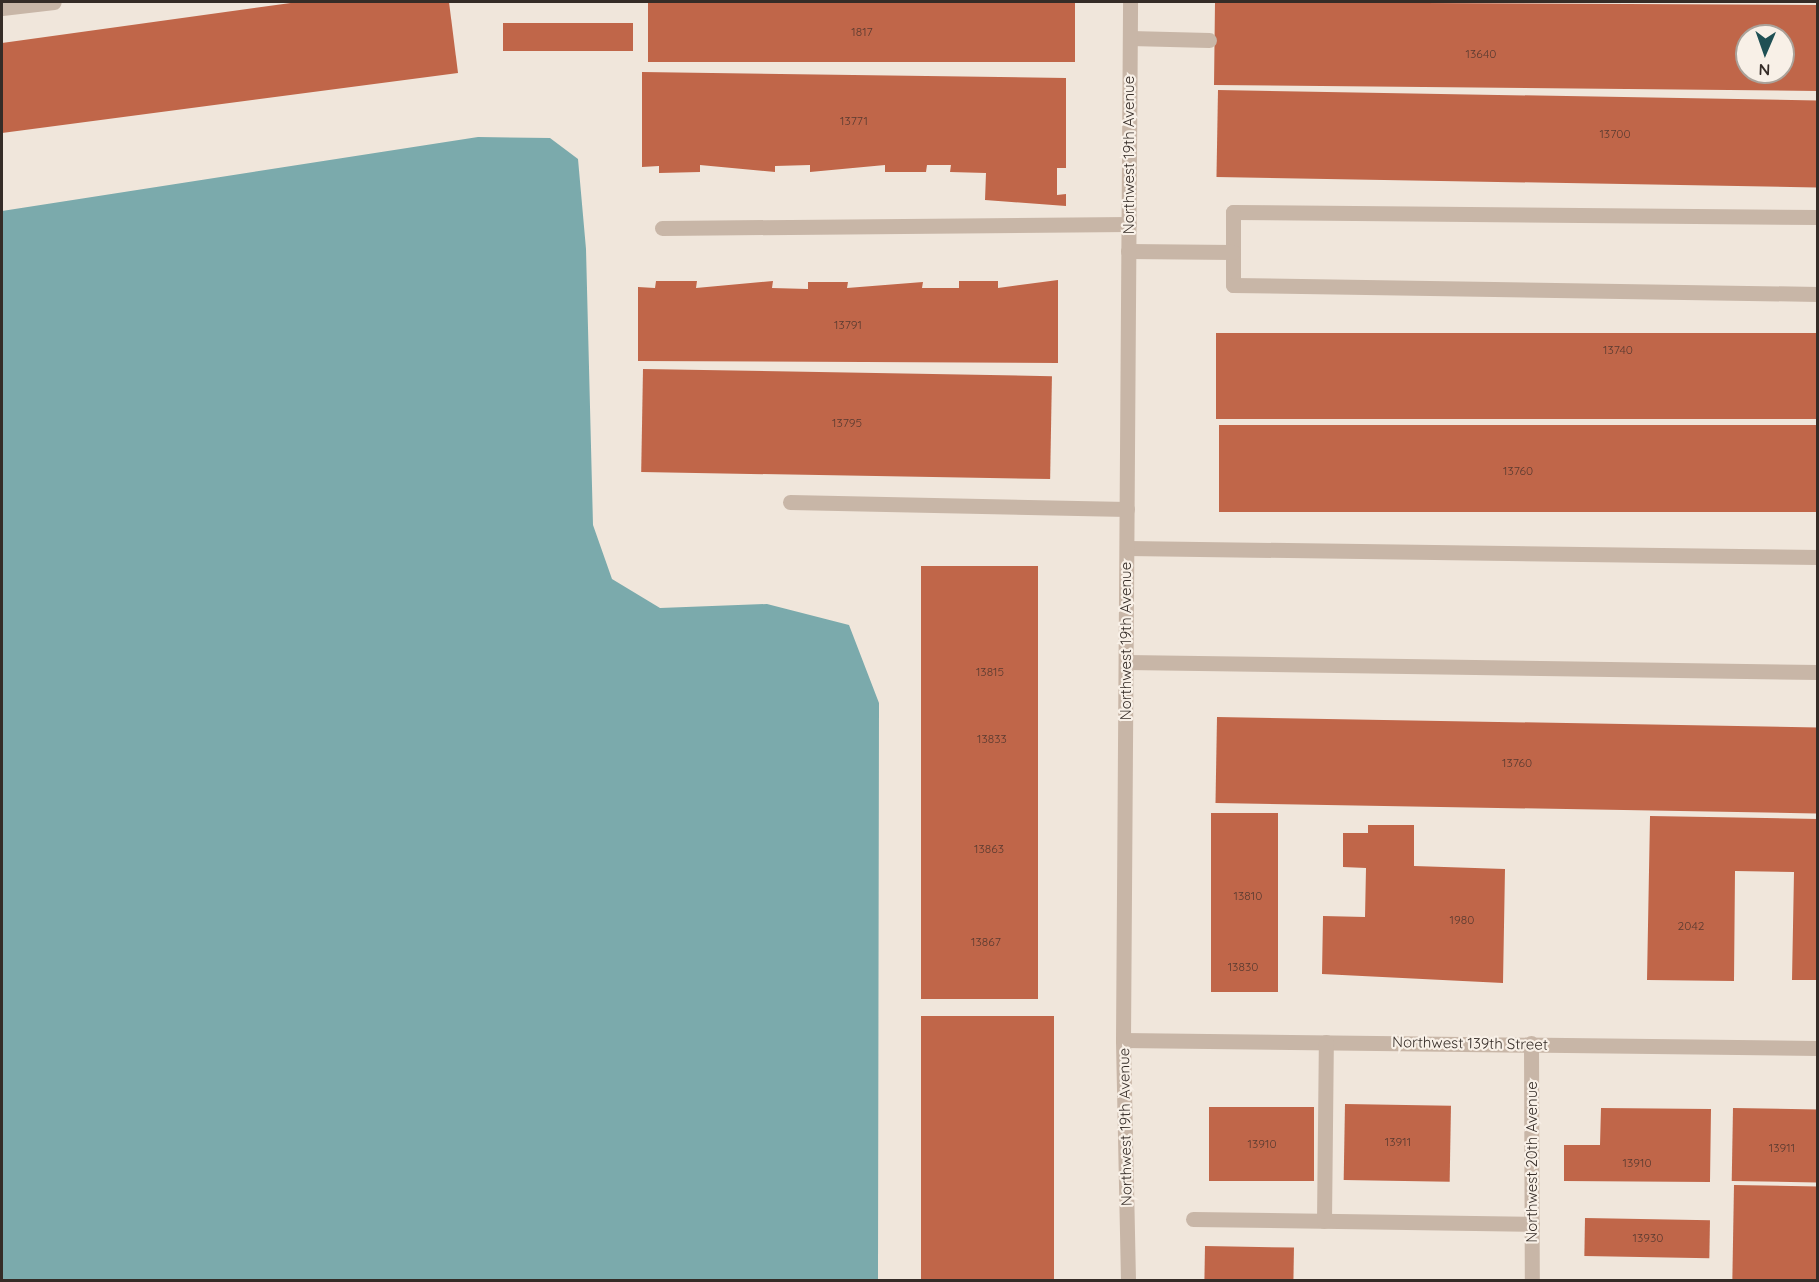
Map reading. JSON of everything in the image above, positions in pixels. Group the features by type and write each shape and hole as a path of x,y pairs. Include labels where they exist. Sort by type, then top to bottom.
{"street":[{"path":"2,8 54,2"},
{"name":"Northwest 19th Avenue","path":"1128,1281 1123,1040 1130,2"},
{"path":"1130,38 1209,40"},
{"path":"1818,217 1233,212 1233,285 1818,294"},
{"path":"662,228 1129,224"},
{"path":"1128,251 1233,252"},
{"path":"790,502 1127,509"},
{"path":"1127,548 1818,557"},
{"path":"1126,662 1818,672"},
{"name":"Northwest 139th Street","path":"1123,1040 1818,1048"},
{"path":"1324,1221 1326,1042"},
{"name":"Northwest 20th Avenue","path":"1531,1043 1532,1281"},
{"path":"1193,1219 1532,1224"}],"water":[{"path":"478,137 550,138 578,159 586,249 593,525 612,579 660,608 767,604 849,625 879,703 878,1280 2,1280 2,211"}],"building":[{"path":"298,2 449,2 458,73 2,133 2,43"},
{"path":"648,2 1075,2 1075,62 648,62"},
{"path":"1215,2 1818,5 1818,91 1214,85"},
{"path":"503,23 633,23 633,51 503,51"},
{"path":"642,72 1066,78 1066,168 1057,168 1057,195 1066,194 1066,206 985,200 986,173 950,172 951,165 927,165 926,172 885,172 885,165 810,172 810,165 775,166 775,172 700,165 700,172 659,173 659,166 642,167"},
{"path":"1218,90 1818,100 1816,187 1216,177"},
{"path":"1058,280 1058,363 638,361 638,287 655,288 656,281 697,281 696,288 773,281 772,288 808,289 808,282 848,282 847,288 923,282 922,288 959,288 959,281 998,281 998,288"},
{"path":"1216,333 1818,333 1818,419 1216,419"},
{"path":"643,369 1052,376 1050,479 641,472"},
{"path":"1219,425 1818,425 1818,512 1219,512"},
{"path":"921,566 1038,566 1038,999 921,999"},
{"path":"1217,717 1818,727 1816,813 1215,803"},
{"path":"1211,813 1278,813 1278,992 1211,992"},
{"path":"1650,816 1818,819 1818,980 1792,980 1794,872 1735,871 1734,981 1647,980"},
{"path":"1368,825 1414,825 1414,866 1505,869 1503,983 1322,974 1323,916 1365,917 1366,868 1343,867 1343,833 1368,833"},
{"path":"921,1016 1054,1016 1054,1280 921,1280"},
{"path":"1345,1104 1451,1106 1450,1182 1344,1180"},
{"path":"1209,1107 1314,1107 1314,1181 1209,1181"},
{"path":"1601,1108 1711,1109 1710,1182 1564,1181 1564,1145 1600,1145"},
{"path":"1733,1108 1818,1109 1817,1182 1732,1181"},
{"path":"1734,1185 1818,1186 1816,1280 1732,1280"},
{"path":"1585,1218 1710,1220 1709,1258 1584,1256"},
{"path":"1205,1246 1294,1248 1293,1280 1204,1280"}]}
